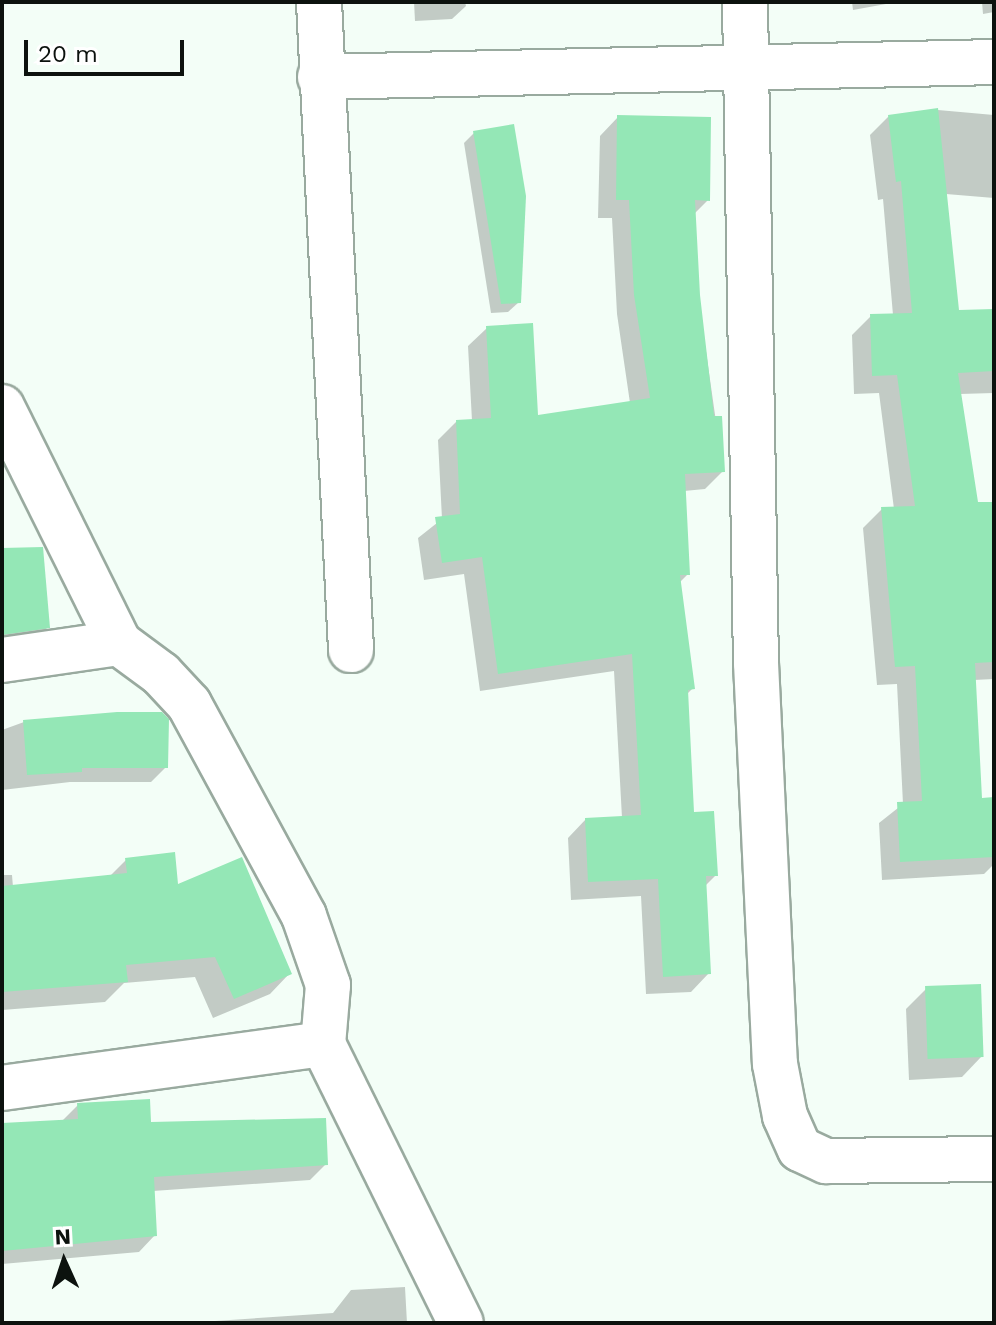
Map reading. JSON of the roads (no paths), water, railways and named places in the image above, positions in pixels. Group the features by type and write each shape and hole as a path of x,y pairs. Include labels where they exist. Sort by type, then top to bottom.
{"street":[{"path":"319,2 320,77 351,650"},
{"path":"745,2 756,663 775,1064 785,1116 800,1149 826,1161 994,1159"},
{"path":"320,77 994,62"},
{"path":"2,407 119,643 161,674 189,704 304,916 328,985 323,1044 461,1323"},
{"path":"2,660 119,643"},
{"path":"2,1088 323,1044"}]}
